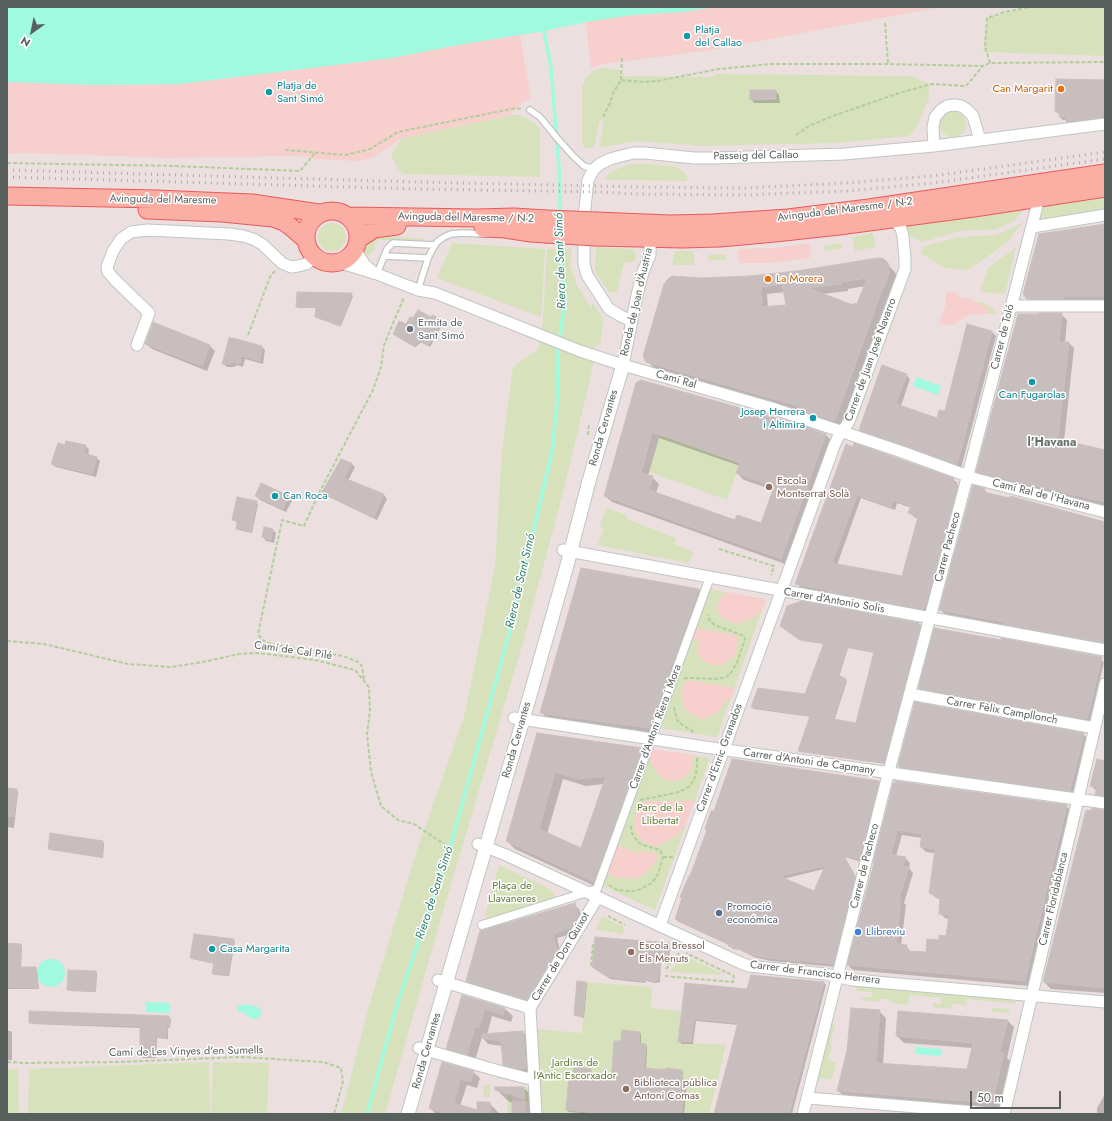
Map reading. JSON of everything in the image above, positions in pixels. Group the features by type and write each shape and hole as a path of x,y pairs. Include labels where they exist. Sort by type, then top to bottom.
{"main road":[{"name":"Avinguda del Maresme / N-2","path":"591,230 670,224 754,221 869,208 1105,173"},
{"name":"Avinguda del Maresme / N-2","path":"357,244 374,228 413,225 505,229 542,228 591,230 650,239 697,239 839,226 1105,188"},
{"name":"Avinguda del Maresme","path":"7,196 157,199 252,203 319,213"},
{"name":"Avinguda del Maresme","path":"7,205 222,213 273,218 284,222 306,240"},
{"path":"329,210 340,211 349,216 354,222 357,230 357,244 352,253 346,259 330,263 322,261 316,257 308,247 306,240 308,225 313,218 319,213 329,210"},
{"name":"Avinguda del Maresme / N-2","path":"349,216 477,218 514,217 542,228"},
{"path":"650,239 658,233 664,231 737,228 754,221"}],"street":[{"path":"934,146 933,127 935,117 941,110 948,106 955,105 966,109 973,116 980,140"},
{"name":"Passeig del Callao","path":"594,169 610,159 634,153 694,158 844,154 934,146 1105,124"},
{"path":"594,169 588,180 591,230 584,264 587,275 609,309 632,321"},
{"name":"Carrer de Toló","path":"972,477 1011,306 1039,198"},
{"path":"1032,227 1105,215"},
{"name":"Carrer de Juan José Navarro","path":"782,591 834,446 841,431 845,428 849,421 905,269 903,236 901,228 891,219"},
{"path":"137,345 149,313 115,280 108,272 107,267 113,251 121,239 131,232 148,230 243,236 262,244 282,262 291,267 306,264 316,257"},
{"name":"Ronda de Joan d'Àustria","path":"623,365 637,295 643,272 650,256 650,239"},
{"name":"Camí Ral","path":"357,244 359,256 365,266 378,274"},
{"name":"Camí Ral","path":"338,262 378,274 418,290 435,293 580,351 772,408 905,452 972,477"},
{"path":"1011,306 1105,306"},
{"name":"Ronda Cervantes","path":"408,1114 423,1049 442,982 567,550 623,365"},
{"name":"Camí Ral de l'Havana","path":"972,477 1105,512"},
{"name":"Carrer Pacheco","path":"930,618 972,477"},
{"name":"Carrer d'Antonio Solis","path":"567,550 710,578 1105,650"},
{"name":"Carrer d'Antoni Riera i Mora","path":"587,892 597,889 710,578"},
{"name":"Carrer d'Enric Granados","path":"660,925 782,591"},
{"name":"Carrer de Pacheco","path":"804,1114 889,773 930,618"},
{"name":"Carrer Floridablanca","path":"1004,1114 1105,684"},
{"name":"Carrer Fèlix Campllonch","path":"910,694 1095,728"},
{"name":"Carrer d'Antoni de Capmany","path":"518,719 723,750 1105,803"},
{"name":"Carrer de Francisco Herrera","path":"482,846 506,854 741,964 825,974 853,980 1105,1002"},
{"path":"482,925 587,892"},
{"name":"Carrer de Don Quixot","path":"536,1114 530,1008 598,897"},
{"path":"442,982 530,1008"},
{"path":"423,1049 526,1078 534,1078"},
{"path":"808,1098 1000,1114"}],"lane":[{"path":"530,110 540,117 574,157 584,166 594,169"},
{"path":"505,236 542,228"},
{"path":"418,290 428,258 435,245 444,236 463,233 491,235"},
{"path":"378,274 387,249 393,244 435,245"},
{"path":"384,256 428,258"}],"path":[{"path":"990,63 985,46 987,18 1005,12 1031,7"},
{"path":"885,23 888,64"},
{"path":"603,117 613,93 621,80 622,57"},
{"path":"621,80 645,82 657,81 719,69 771,64 983,66 990,63 1105,62"},
{"path":"796,134 809,126 833,116 914,89 932,84 966,86 983,66"},
{"path":"285,150 346,155 370,149 398,132 516,108 530,110"},
{"path":"7,163 175,166 300,171 315,153"},
{"path":"248,335 270,277 282,262"},
{"path":"404,296 384,345 381,366 373,390 320,491 304,526 282,520 258,634 262,640 272,644 343,656 358,662 362,666 364,681 369,687 370,711 367,734 371,772 381,806 398,820 414,824 450,848"},
{"path":"719,549 774,566 771,575"},
{"path":"682,680 686,678 718,679 726,677 730,674 737,663 745,639 744,636 715,625 708,619 707,612"},
{"name":"Camí de Cal Pilé","path":"7,641 44,644 128,664 171,667 204,662 239,654 258,653 315,660 355,670 364,681"},
{"path":"674,704 677,720 694,734"},
{"path":"636,804 640,799 675,793 690,786 696,774 697,756"},
{"path":"600,881 617,890 636,891 652,883 658,874 663,857 660,850 638,842 632,833 631,822"},
{"path":"663,857 674,857"},
{"path":"608,916 625,925"},
{"path":"591,966 592,943"},
{"path":"666,969 679,953"},
{"path":"665,976 733,982 734,976 686,953"},
{"name":"Camí de Les Vinyes d'en Sumells","path":"7,1062 119,1062 241,1057 322,1062 341,1068 343,1082 334,1114"}],"green space":[{"path":"1030,7 1105,7 1105,56 983,52 987,18"},
{"path":"601,68 619,70 625,76 711,77 717,74 912,76 929,84 929,98 916,129 909,136 835,143 702,146 638,141 599,148 604,122 600,120 594,147 589,148 584,147 582,144 582,87 586,78 591,73"},
{"path":"953,111 962,115 966,124 962,133 953,137 944,133 940,124 944,115"},
{"path":"510,115 518,115 526,118 536,124 540,129 540,177 404,174 397,168 391,154 402,138"},
{"path":"631,164 674,166 685,173 688,181 604,180 612,171"},
{"path":"1105,192 1105,209 1039,219 1042,205"},
{"path":"1026,208 1014,221 994,230 984,229 959,231 938,238 937,236 933,237 933,239 921,242 907,234 905,223"},
{"path":"332,223 342,227 346,237 342,247 332,251 322,247 318,237 322,227"},
{"path":"1022,223 1008,242 968,270 944,268 921,253 923,247 959,237 968,238 968,236 996,235"},
{"path":"873,233 876,247 855,251 852,237"},
{"path":"383,236 426,239 422,241 378,240 376,241 373,252 369,255 364,255 363,250 366,244 374,237"},
{"path":"452,243 545,249 541,317 437,278"},
{"path":"841,243 842,248 824,251 823,246"},
{"path":"596,247 632,249 635,251 635,260 633,262 624,263 617,290 614,293 609,292 596,273"},
{"path":"1016,247 1005,294 980,292 988,268"},
{"path":"547,249 572,249 570,266 578,287 591,308 593,303 602,317 601,342 596,346 591,375 565,485 522,646 439,925 385,1114 341,1114 369,1006 418,847 464,717 495,567 502,450 513,367 538,349 543,318"},
{"path":"675,251 694,251 694,265 672,264"},
{"path":"726,254 726,260 708,260 708,255"},
{"path":"975,302 981,302 993,308 997,313 987,314 988,309"},
{"path":"894,307 898,309 878,362 874,360"},
{"path":"871,369 875,370 858,418 854,416"},
{"path":"660,434 740,463 727,500 649,472"},
{"path":"606,508 627,515 626,519 676,538 674,544 693,552 689,563 598,545 604,528 600,527"},
{"path":"710,589 766,599 717,737 660,728"},
{"name":"Parc de la Llibertat","path":"652,749 710,758 655,910 603,886"},
{"name":"Plaça de Llavaneres","path":"499,865 552,890 555,898 490,919 487,918 485,914"},
{"path":"602,916 624,927 623,934 596,930"},
{"path":"684,956 721,973 719,975 669,972"},
{"name":"Jardins de l'Antic Escorxador","path":"586,982 652,987 651,1008 681,1011 678,1042 726,1045 709,1114 640,1114 646,1044 639,1043 640,1032 621,1041 614,1041 608,1114 542,1114 535,1029 582,1033"},
{"path":"857,983 1006,997 1006,1000 1015,1001 1015,1004 967,999 966,1006 952,1004 951,1009 933,1007 933,1003 941,1004 941,998 909,995 908,1005 889,1003 889,999 879,999 879,1002 861,1000 861,997 871,997 872,992 856,991"},
{"path":"992,1008 1010,1009 1009,1013 991,1012"},
{"path":"830,1023 835,1024 830,1045 832,1046 828,1060 836,1062 832,1080 821,1078 820,1081 816,1080"},
{"path":"209,1062 210,1114 28,1114 29,1069"},
{"path":"213,1062 269,1063 267,1114 211,1114"},
{"path":"7,1068 18,1070 19,1114 7,1114"},
{"path":"483,1085 490,1085 490,1097 484,1097"},
{"path":"524,1087 529,1088 530,1102 525,1102"},
{"path":"507,1093 512,1093 512,1114 508,1114"}],"sand":[{"name":"Platja del Callao","path":"717,7 941,7 712,50 603,64 591,68 586,22 633,15 682,12"},
{"name":"Platja de Sant Simó","path":"520,35 531,98 522,102 510,115 402,138 372,158 357,161 315,159 301,156 166,158 27,153 7,154 7,82 97,85 180,84 392,58"},
{"path":"810,243 811,257 774,263 739,263 738,249 773,248"},
{"path":"952,291 960,297 972,299 989,309 987,314 968,315 953,325 939,324 946,304 946,292"},
{"path":"727,592 766,599 763,609 752,619 740,623 725,620 719,615 717,609 718,603"},
{"path":"696,628 736,635 738,644 734,656 724,664 718,665 713,665 702,660 697,651 697,640 692,639"},
{"path":"685,681 695,681 735,688 732,696 724,703 720,710 704,719 696,717 685,709 681,694"},
{"path":"652,749 694,755 690,772 680,780 665,780 656,773 651,762 650,756"},
{"path":"643,801 694,802 686,824 680,833 658,846 643,842 635,831 635,818"},
{"path":"618,845 636,853 644,851 658,854 657,860 646,873 635,879 617,878 608,874"}],"shaded area":[{"path":"7,7 717,7 682,12 633,15 586,22 392,58 180,84 97,85 7,82"},
{"path":"916,377 941,386 938,395 913,386"},
{"path":"51,959 57,960 61,963 64,967 64,979 61,983 57,986 51,987 45,986 41,983 38,979 37,973 38,967 41,963 45,960"},
{"path":"146,1002 170,1003 170,1013 146,1012"},
{"path":"238,1006 258,1007 261,1011 261,1015 256,1019 252,1019 244,1013 238,1011"},
{"path":"916,1047 942,1049 942,1056 915,1054"}],"building":[{"path":"1056,79 1105,80 1105,111 1103,111 1103,117 1066,122 1066,117 1059,117 1060,112 1055,112"},
{"path":"750,90 776,90 776,99 750,100"},
{"path":"1105,224 1105,296 1064,296 1063,299 1027,299 1023,294 1039,234"},
{"path":"878,258 884,259 889,266 889,274 835,421 798,409 798,406 646,362 643,356 664,284 672,276 702,278 750,276 797,271","holes":["867,278 857,304 854,303 853,305 808,288 842,284 841,282","782,284 786,305 760,307 762,302 761,287"]},
{"path":"297,292 352,293 340,326 315,317 316,307 296,307"},
{"name":"Ermita de Sant Simó","path":"418,310 431,317 432,315 442,320 428,346 420,341 413,346 393,334 399,321 406,324 410,317 413,318"},
{"path":"1039,313 1062,313 1059,342 1069,342 1058,439 1105,450 1105,502 976,472 1018,314 1040,314"},
{"path":"153,322 210,345 202,366 145,344"},
{"path":"967,324 992,331 957,465 859,430 882,365 907,374 896,404 937,418 939,410 945,411"},
{"path":"229,338 262,346 260,361 241,356 240,364 233,362 230,364 222,364"},
{"path":"641,380 794,423 826,434 781,559 604,496 636,383","holes":["652,432 740,463 736,473 774,487 761,523 737,515 735,520 649,490 653,476 641,473"]},
{"path":"66,441 86,445 84,453 97,457 92,474 51,464 58,443 65,445"},
{"path":"854,443 954,478 953,483 958,485 925,608 923,607 923,609 828,592 831,591 795,584 846,444 853,447","holes":["857,495 891,507 893,500 911,506 908,513 918,517 902,576 832,563"]},
{"path":"341,459 352,463 344,478 384,494 374,517 322,492"},
{"name":"Can Roca","path":"261,483 289,496 283,509 255,496"},
{"path":"973,485 985,488 984,492 1009,498 1010,496 1105,522 1105,643 1003,624 1004,622 939,610"},
{"path":"237,497 257,501 251,532 236,529 237,521 232,520"},
{"path":"264,527 273,529 271,540 262,537"},
{"path":"581,568 699,589 649,728 540,713"},
{"path":"802,601 919,623 919,625 921,625 884,763 798,751 810,716 751,707 758,688 805,694 824,643 800,640 780,626 787,606","holes":["847,647 874,652 856,723 833,719 846,679 838,675"]},
{"path":"934,628 1001,640 1001,638 1102,657 1087,719 918,688"},
{"path":"915,702 1084,733 1070,791 899,767 898,765"},
{"path":"537,733 642,748 594,882 506,841","holes":["555,772 578,779 606,776 581,848 539,829"]},
{"path":"732,759 879,781 859,859 843,855 855,878 833,964 768,958 750,954 728,946 729,944 675,919 682,898 680,897 690,876 707,830 705,829 711,811 714,811","holes":["825,866 814,891 779,876"]},
{"path":"1097,759 1105,761 1105,796 1095,795 1097,787 1090,786"},
{"path":"895,781 1067,805 1025,981 847,965 893,783 895,783","holes":["897,830 922,834 920,847 935,849 929,893 940,898 939,914 949,915 946,936 939,935 939,940 927,939 926,952 907,951 907,945 896,944 901,899 899,898 909,867 903,866 906,857 891,855"]},
{"path":"7,788 17,789 14,817 7,816"},
{"path":"1092,808 1105,810 1105,988 1043,982 1086,810 1091,811"},
{"path":"50,833 103,841 102,857 48,849"},
{"path":"575,903 578,915 570,928 553,934 557,950 527,1000 466,981 480,931"},
{"name":"Casa Margarita","path":"194,934 234,939 228,975 212,974 214,963 190,958"},
{"name":"Escola Bressol Els Menuts","path":"595,937 669,943 667,963 660,962 658,980 653,982 608,977 592,967"},
{"path":"7,943 21,944 20,967 36,967 38,988 7,987"},
{"path":"68,970 96,971 95,991 67,990"},
{"path":"751,975 824,982 789,1114 714,1114 738,1023 694,1019 691,1042 678,1042 685,983 747,989"},
{"path":"577,981 586,982 583,1017 574,1015"},
{"path":"462,995 505,1008 503,1015 485,1009 479,1028 475,1027 467,1055 446,1049"},
{"path":"851,1008 880,1010 876,1063 967,1069 973,1043 896,1036 898,1011 1008,1020 1000,1052 1004,1053 992,1103 837,1091 847,1051"},
{"path":"29,1011 169,1016 169,1027 167,1027 166,1037 155,1037 154,1057 140,1056 140,1026 29,1023"},
{"path":"622,1030 640,1032 639,1043 646,1044 644,1068 682,1070 681,1079 685,1079 682,1114 606,1114 566,1110 569,1076 573,1077 574,1067 591,1069 590,1078 611,1081 614,1041 621,1041"},
{"path":"523,1031 526,1068 518,1069 503,1065 501,1041 482,1038 482,1034"},
{"path":"442,1062 474,1071 471,1082 460,1079 454,1103 477,1110 477,1102 490,1102 490,1114 447,1114 429,1108"},
{"path":"495,1087 524,1087 525,1099 495,1090"},
{"path":"525,1101 525,1114 512,1114 512,1102"}],"waterway":[{"name":"Riera de Sant Simó","path":"544,31 551,68 560,180 560,216"},
{"name":"Riera de Sant Simó","path":"367,1114 397,1005 450,848 509,634 552,452 557,404 558,352 565,299 560,240"}],"railway":[{"path":"7,170 416,182 745,188 846,183 932,176 1105,152"},
{"path":"7,177 416,189 744,195 846,191 934,183 1105,159"}],"place":[{"name":"Platja del Callao","path":"687,36"},
{"name":"Can Margarit","path":"1061,89"},
{"name":"Platja de Sant Simó","path":"269,92"},
{"name":"La Morera","path":"768,279"},
{"name":"Ermita de Sant Simó","path":"410,329"},
{"name":"Can Fugarolas","path":"1032,382"},
{"name":"Josep Herrera i Altimira","path":"813,418"},
{"name":"Escola Montserrat Solà","path":"769,487"},
{"name":"Can Roca","path":"275,496"},
{"name":"Promoció económica","path":"719,913"},
{"name":"Llibreviu","path":"858,932"},
{"name":"Casa Margarita","path":"212,949"},
{"name":"Escola Bressol Els Menuts","path":"631,952"},
{"name":"Biblioteca pública Antoni Comas","path":"626,1089"}],"district":[{"name":"l'Havana","path":"1052,443"}]}
